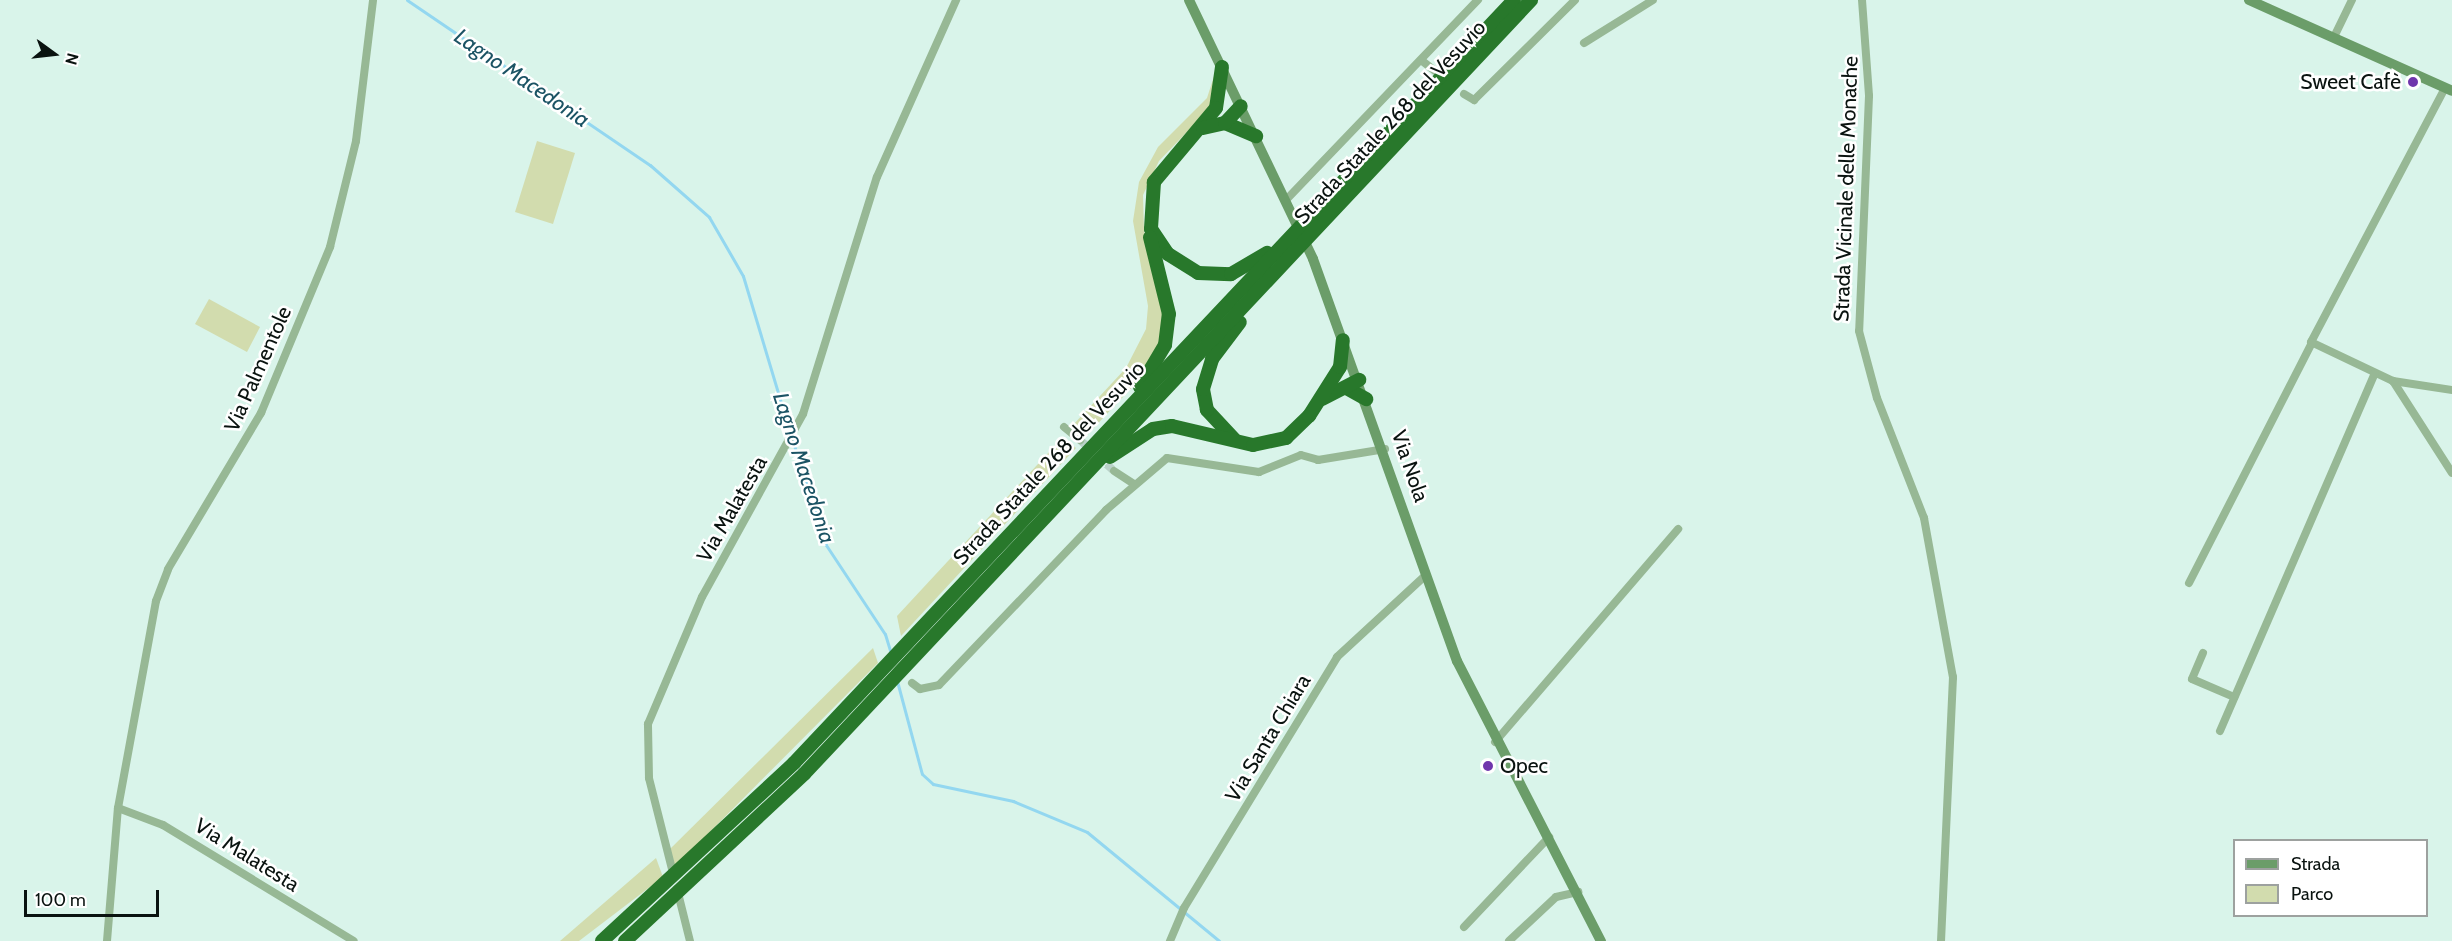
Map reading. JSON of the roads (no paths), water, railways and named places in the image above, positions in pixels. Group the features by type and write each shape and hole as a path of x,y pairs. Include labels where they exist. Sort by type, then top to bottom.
{"highway":[{"name":"Strada Statale 268 del Vesuvio","path":"1317,214 1514,0"},
{"name":"Strada Statale 268 del Vesuvio","path":"1317,214 1531,0"},
{"path":"1083,457 1156,366 1165,345 1168,299 1151,229 1154,183 1203,128 1216,108 1222,67"},
{"path":"1216,108 1240,104"},
{"path":"1225,123 1240,104"},
{"path":"1203,128 1225,123 1256,136"},
{"path":"1240,443 1207,410 1205,374 1212,358 1290,247 1317,214"},
{"path":"1151,229 1168,254 1209,275 1249,267 1290,247 1317,214"},
{"name":"Strada Statale 268 del Vesuvio","path":"625,941 690,885 910,649 1083,457 1290,247"},
{"name":"Strada Statale 268 del Vesuvio","path":"910,649 1020,542 1290,247"},
{"path":"1020,542 1114,454 1153,429 1189,428 1240,443 1266,445 1286,438 1320,400 1334,376 1343,358 1343,340"},
{"path":"1334,376 1354,381 1366,399"},
{"path":"1320,400 1354,381"},
{"name":"Strada Statale 268 del Vesuvio","path":"602,941 685,869 882,679"}],"street":[{"name":"Via Palmentole","path":"107,941 118,808 161,585 261,413 338,224 356,141 373,0"},
{"name":"Via Malatesta","path":"690,941 649,778 648,724 702,597 803,414 877,177 956,0"},
{"path":"1190,0 1285,201 1343,340 1354,381"},
{"path":"1285,201 1478,0"},
{"path":"1464,94 1474,100 1575,0"},
{"path":"1584,42 1653,0"},
{"name":"Strada Vicinale delle Monache","path":"1862,0 1869,96 1859,331 1877,398 1924,518 1953,677 1941,941"},
{"path":"2188,583 2312,343 2449,90 2249,0"},
{"path":"2334,37 2352,0"},
{"path":"1421,60 1435,71"},
{"path":"2312,343 2393,381 2452,390"},
{"path":"2220,731 2375,373"},
{"path":"2393,381 2452,473"},
{"name":"Via Nola","path":"1366,399 1448,640 1495,742 1549,837 1601,941"},
{"path":"1064,426 1080,440"},
{"path":"912,683 920,689 939,685 1134,484 1167,458 1259,472 1301,455 1318,460 1384,449"},
{"path":"1114,471 1134,484"},
{"path":"1495,742 1678,529"},
{"name":"Via Santa Chiara","path":"1170,941 1184,908 1337,657 1426,575"},
{"path":"2203,653 2192,679 2234,697"},
{"name":"Via Malatesta","path":"118,808 163,825 354,941"},
{"path":"1464,927 1549,837"},
{"path":"1509,941 1556,897 1578,892"}],"waterway":[{"name":"Lagno Macedonia","path":"407,0 650,165 709,217 743,276 790,433"},
{"name":"Lagno Macedonia","path":"792,439 826,545 885,634 891,654"},
{"name":"Lagno Macedonia","path":"897,681 922,774 933,784 1013,801 1087,832 1219,941"}],"tunnel":[{"path":"1080,440 1114,471"}],"place":[{"name":"Sweet Cafè","path":"2413,82"},
{"name":"Opec","path":"1488,766"}]}
